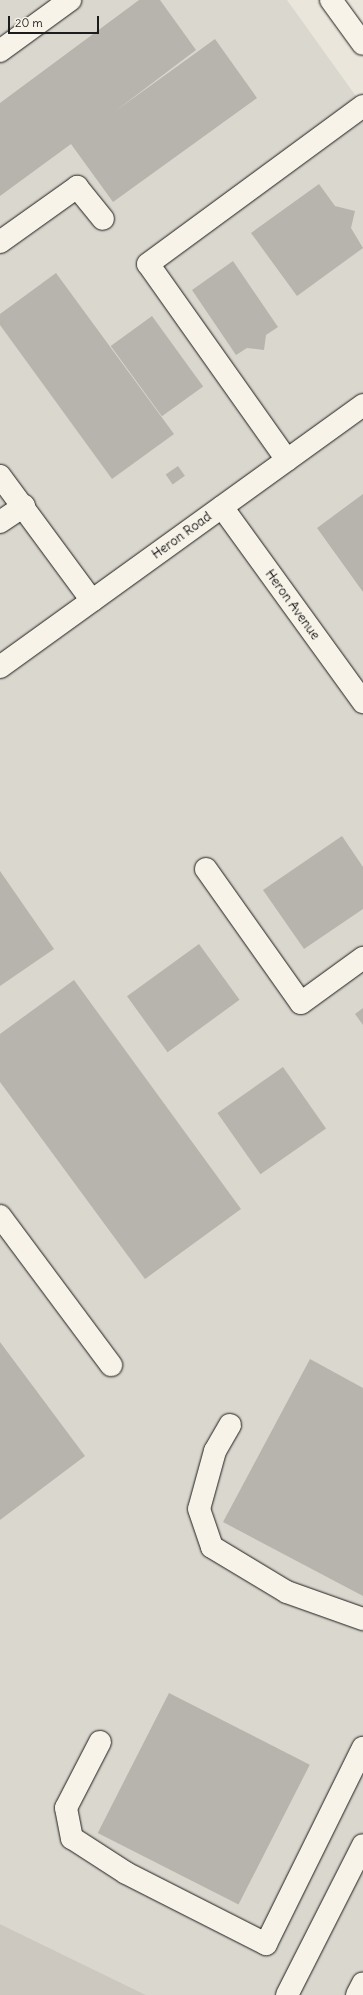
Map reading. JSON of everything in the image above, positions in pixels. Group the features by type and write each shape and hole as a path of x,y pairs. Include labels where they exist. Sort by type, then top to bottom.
{"street":[{"path":"0,51 70,0"},
{"path":"331,0 363,44"},
{"path":"287,460 148,264 363,106"},
{"path":"0,242 77,187 103,219"},
{"name":"Heron Road","path":"0,667 363,405"},
{"path":"0,476 24,506 92,600"},
{"path":"0,522 24,506"},
{"name":"Heron Avenue","path":"222,507 363,702"},
{"path":"206,869 301,1003 363,958"},
{"path":"0,1216 111,1365"},
{"path":"230,1424 215,1451 199,1509 212,1547 287,1592 363,1619"},
{"path":"100,1742 66,1808 72,1838 126,1873 266,1944 363,1748"},
{"path":"287,1995 363,1845"},
{"path":"357,1995 363,1983"}],"shaded area":[{"path":"0,0 287,0 363,106 363,1995 146,1995 0,1924"},
{"path":"0,1924 146,1995 0,1995"}],"building":[{"path":"139,0 160,0 196,50 114,112 215,39 257,98 113,202 71,144 0,196 0,103"},
{"path":"319,184 335,206 355,211 351,228 363,248 297,296 251,233"},
{"path":"233,261 278,327 266,335 264,350 247,348 236,355 192,290"},
{"path":"56,273 174,434 112,479 0,325 0,314"},
{"path":"152,316 203,386 162,416 111,346"},
{"path":"178,466 185,476 173,484 166,475"},
{"path":"363,494 363,592 317,528"},
{"path":"342,836 363,867 363,909 304,949 263,890"},
{"path":"0,871 54,949 0,986"},
{"path":"199,944 240,1000 168,1052 127,996"},
{"path":"74,980 241,1209 145,1279 0,1082 0,1034"},
{"path":"363,1008 363,1025 355,1014"},
{"path":"283,1067 326,1128 260,1174 217,1113"},
{"path":"0,1342 85,1456 0,1520"},
{"path":"310,1359 363,1388 363,1596 223,1522"},
{"path":"169,1693 310,1765 239,1905 98,1833"}]}
